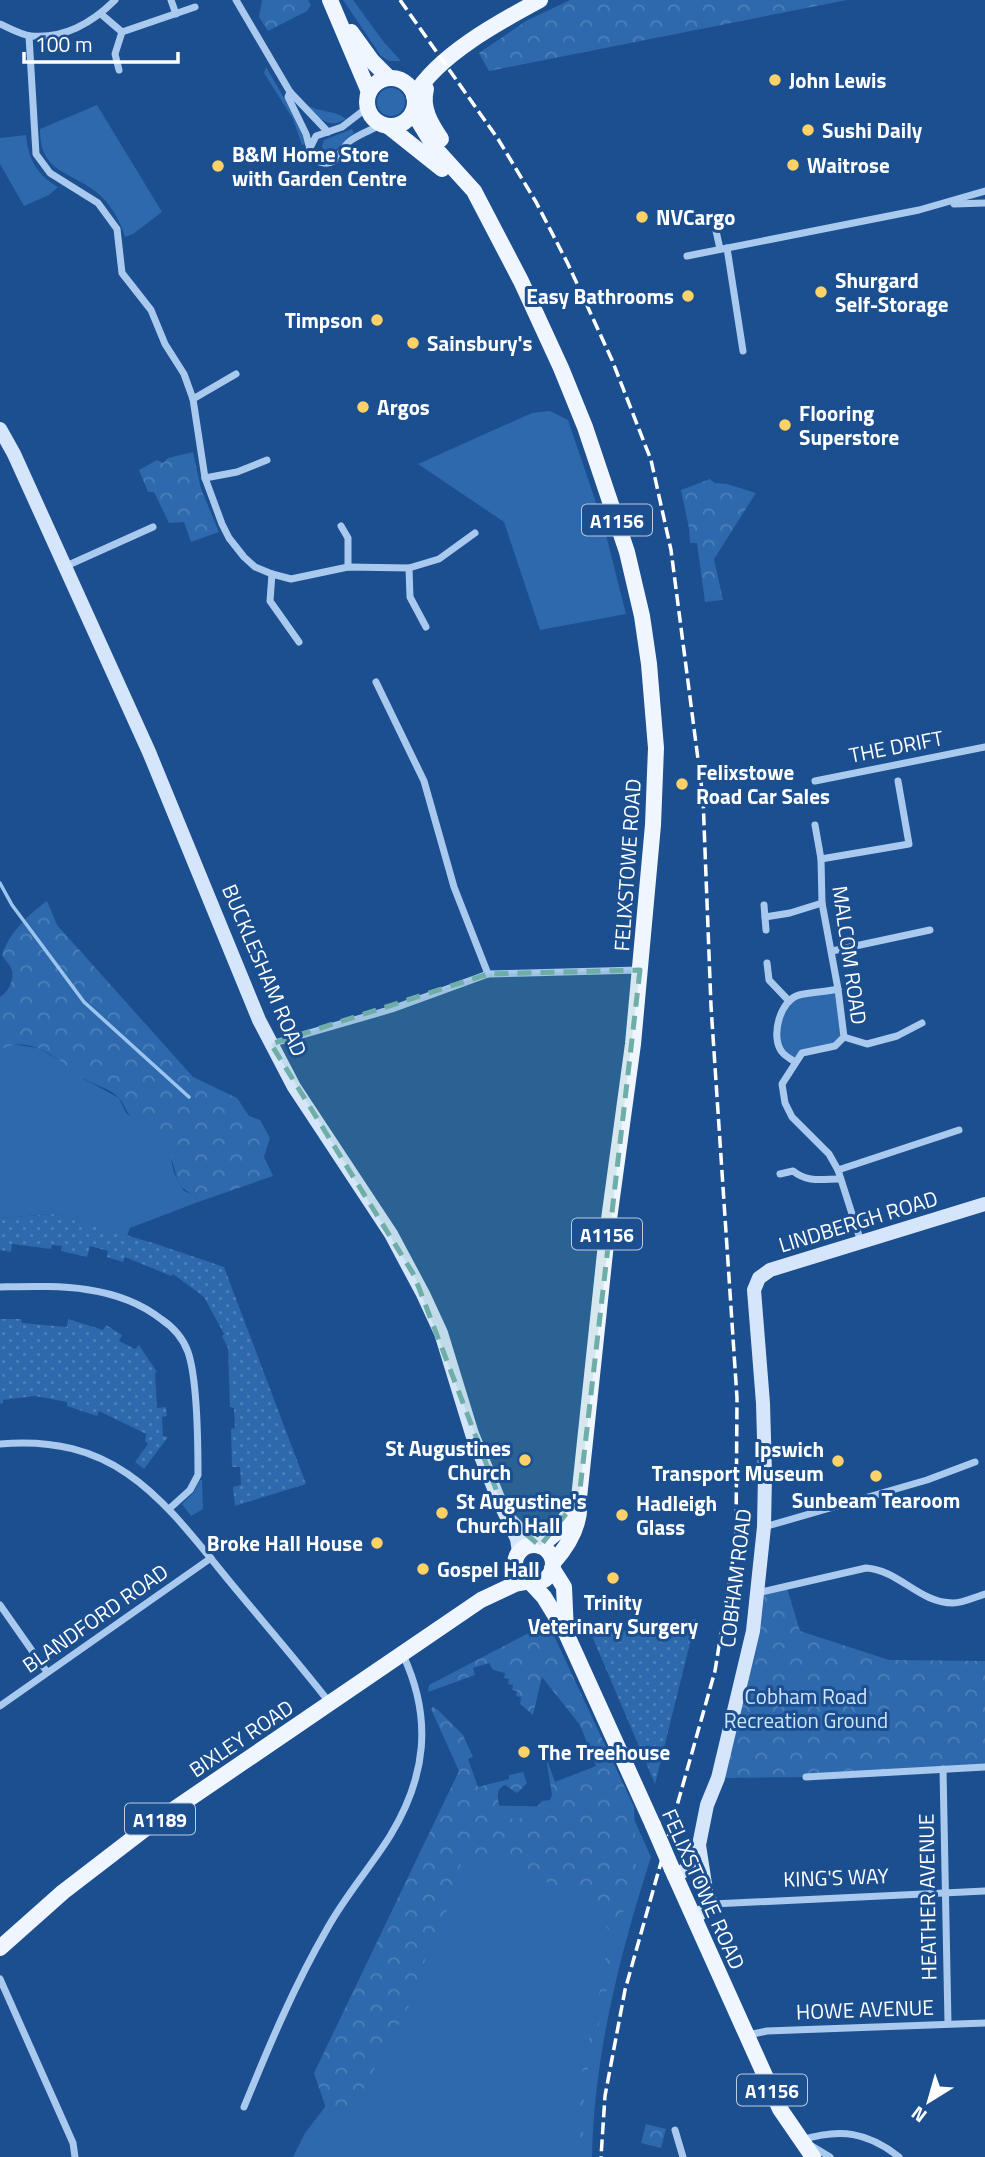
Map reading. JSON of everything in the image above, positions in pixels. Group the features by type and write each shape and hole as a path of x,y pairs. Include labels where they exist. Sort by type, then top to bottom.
{"main road":[{"path":"332,4 369,99 370,114 385,125 403,123 422,83 453,55 483,33 540,0"},
{"path":"332,4 372,61 391,78 407,84 414,104"},
{"path":"369,99 374,85 391,78 422,72 453,55"},
{"path":"438,69 425,93 427,114 474,191"},
{"name":"FELIXSTOWE ROAD","path":"414,104 435,148 474,191 509,257 552,347 585,427 624,541 642,616 653,694 656,751 653,825 633,1044 607,1234 579,1498 580,1514 575,1529 553,1565 564,1587 566,1633"},
{"name":"FELIXSTOWE ROAD","path":"385,125 446,173 466,196 509,257"},
{"name":"FELIXSTOWE ROAD","path":"538,1546 557,1532 579,1498"},
{"path":"538,1546 549,1553 553,1565 547,1578 537,1583 529,1582 517,1574 517,1558 523,1548 538,1546"},
{"name":"BIXLEY ROAD","path":"481,1600 517,1558"},
{"name":"FELIXSTOWE ROAD","path":"529,1582 544,1597 566,1633 780,2109 813,2157"},
{"name":"BIXLEY ROAD","path":"0,1948 63,1892 145,1829 481,1600 516,1584 529,1582"}],"street":[{"path":"0,24 29,36 68,33 101,14 115,0"},
{"path":"171,0 176,14"},
{"path":"236,0 290,92 328,132"},
{"path":"122,32 195,7"},
{"path":"101,14 122,32"},
{"path":"119,70 115,54 122,32"},
{"path":"29,36 36,154 50,173 98,203 117,229 122,273 150,310 165,344 184,374 193,399 205,478 229,538 244,557 272,574 291,579 348,568 409,569 439,559 475,533"},
{"path":"290,92 288,97 311,146 311,153 319,162 332,163 338,159 349,142 385,125"},
{"path":"311,146 316,136 342,127 369,99"},
{"path":"687,256 943,204 985,191"},
{"path":"943,204 985,203"},
{"path":"713,217 723,248 743,351"},
{"path":"193,399 236,374"},
{"name":"BUCKLESHAM ROAD","path":"0,429 14,454 155,764 271,1044 294,1087 391,1234 441,1333 472,1434 517,1539 517,1558"},
{"path":"205,478 237,472 267,460"},
{"path":"341,526 348,538 348,568"},
{"path":"64,566 153,527"},
{"path":"409,569 410,597 426,627"},
{"path":"272,574 270,601 299,642"},
{"path":"376,682 424,781 454,887 488,974"},
{"name":"THE DRIFT","path":"815,781 985,747"},
{"path":"821,859 909,844 898,781"},
{"name":"MALCOM ROAD","path":"795,1062 803,1053 835,1045 844,1037 822,903 821,859 815,825"},
{"path":"765,917 822,903"},
{"path":"764,905 766,930"},
{"path":"832,951 930,930"},
{"path":"767,963 769,980 789,1001"},
{"path":"271,1044 393,1009 488,974 640,970"},
{"path":"838,989 820,994 799,995 789,1001 780,1019 776,1037 781,1052 795,1062 782,1084 785,1103 792,1117 829,1154 838,1170 860,1242"},
{"path":"844,1037 867,1044 897,1036 922,1023"},
{"path":"838,1170 959,1130"},
{"path":"780,1174 793,1171 805,1180 840,1179"},
{"name":"LINDBERGH ROAD","path":"754,1290 760,1278 770,1270 985,1204"},
{"path":"0,1287 53,1287 110,1293 130,1300 174,1328 187,1349 192,1368 198,1475 190,1490 169,1509"},
{"name":"COBHAM ROAD","path":"713,1904 707,1897 699,1846 707,1805 718,1778 753,1631 764,1528 763,1403 754,1290"},
{"path":"0,1444 43,1443 92,1454 130,1474 148,1488 211,1558 330,1702"},
{"path":"764,1528 927,1480 975,1462"},
{"name":"BUCKLESHAM ROAD","path":"507,1518 538,1546"},
{"name":"BLANDFORD ROAD","path":"0,1706 211,1558"},
{"path":"757,1593 866,1569 879,1569 939,1602 956,1603 985,1594"},
{"path":"0,1605 47,1672"},
{"path":"244,2107 302,1974 329,1925 389,1838 403,1814 416,1779 422,1754 422,1718 412,1678 402,1654"},
{"path":"807,1777 985,1767"},
{"name":"HEATHER AVENUE","path":"943,1769 948,2023"},
{"path":"673,1872 700,1862"},
{"name":"KING'S WAY","path":"713,1904 985,1891"},
{"path":"694,1918 713,1904"},
{"path":"0,1979 4,1998 73,2143 75,2157"},
{"name":"HOWE AVENUE","path":"747,2035 767,2031 985,2023"},
{"path":"675,2130 683,2157"},
{"path":"802,2140 824,2134 864,2136 899,2157"},
{"path":"802,2140 830,2157"}],"highlighted area":[{"path":"640,970 579,1498 540,1546 507,1518 414,1275 271,1044 488,974"}],"green space":[{"path":"262,0 308,0 311,5 307,11 268,31 259,17"},
{"path":"343,0 353,0 401,61 389,61 381,56"},
{"path":"570,0 847,0 489,71 479,53 526,21"},
{"path":"266,67 297,120 305,144 302,145 293,119 264,73"},
{"path":"391,88 401,92 405,102 401,112 391,116 381,112 377,102 381,92"},
{"path":"305,104 336,114 346,119 328,123"},
{"path":"97,105 162,212 125,237 105,200 50,162 41,143 40,129"},
{"path":"352,129 354,133 338,148 328,153 324,151 324,140"},
{"path":"26,135 35,166 58,187 49,195 24,206 0,164 0,138"},
{"path":"550,411 568,420 603,523 626,614 540,630 504,522 418,464 532,413"},
{"path":"193,452 201,489 219,532 191,542 184,522 169,523 154,492 148,492 139,470 157,460 163,463 168,458"},
{"path":"710,479 714,483 756,493 714,559 723,600 705,602 697,543 690,543 681,490"},
{"path":"47,901 57,925 193,1077 237,1098 249,1116 260,1120 270,1138 264,1157 273,1176 198,1202 195,1195 179,1182 165,1147 133,1120 115,1094 85,1079 35,1047 12,1045 0,1050 0,997 10,986 12,979 12,971 2,955 9,939 20,925"},
{"path":"838,989 844,1037 831,1046 801,1056 795,1062 781,1052 776,1037 789,1001"},
{"path":"10,1044 38,1048 73,1068 84,1079 119,1098 126,1113 154,1135 170,1154 174,1173 184,1191 195,1195 198,1202 130,1228 127,1236 54,1214 0,1218 0,1050"},
{"path":"54,1214 224,1267 306,1484 235,1506 233,1487 241,1485 240,1467 232,1467 231,1429 235,1428 234,1408 230,1407 228,1348 222,1336 224,1334 204,1297 173,1274 171,1276 125,1257 123,1262 107,1257 108,1251 90,1246 87,1257 61,1251 62,1246 52,1245 51,1249 12,1244 11,1252 0,1250 0,1218"},
{"path":"0,1319 21,1319 22,1323 67,1327 68,1319 103,1330 106,1325 122,1335 119,1341 135,1349 139,1345 157,1372 157,1408 166,1407 167,1416 162,1417 163,1436 168,1437 144,1469 135,1462 148,1444 145,1441 146,1434 99,1411 97,1416 67,1406 67,1402 35,1396 3,1400 0,1404"},
{"path":"200,1480 203,1509 191,1516 182,1504 194,1492"},
{"name":"Cobham Road Recreation Ground","path":"786,1585 800,1631 889,1660 985,1661 985,1764 806,1777 718,1778 757,1593"},
{"path":"696,1619 655,1784 592,1636"},
{"path":"548,1623 634,1807 636,1867 618,1930 604,2004 586,2076 583,2157 578,2157 581,2077 610,1931 574,1896 530,1873 493,1860 461,1863 448,1908 426,1957 412,2000 359,2097 335,2115 327,2111 314,2073 459,1771 431,1709 433,1707 438,1710 463,1735 473,1757 468,1759 478,1787 509,1779 509,1775 523,1772 527,1783 517,1793 505,1785 498,1793 501,1811 512,1819 527,1818 542,1801 550,1800 552,1795 546,1757 555,1782 596,1766 580,1725 542,1677 533,1715 520,1704 521,1697 516,1696 517,1691 512,1690 513,1685 508,1684 509,1679 504,1678 505,1673 493,1670 489,1663 473,1668 475,1675 428,1692 429,1685"},
{"path":"470,1805 629,1808 651,1857 619,1968 603,2043 592,2157 293,2157 305,2133 325,2107"},
{"path":"646,2124 666,2129 661,2148 641,2143"}],"waterway":[{"path":"0,883 12,905 84,1002 189,1097"}],"railway":[{"path":"400,0 498,139 536,202 612,360 651,460 671,550 703,798 711,1006 737,1398 736,1540 715,1671 625,1990 605,2096 601,2157"}],"place":[{"name":"John Lewis","path":"775,80"},
{"name":"Sushi Daily","path":"808,130"},
{"name":"Waitrose","path":"793,165"},
{"name":"B&M Home Store with Garden Centre","path":"218,166"},
{"name":"NVCargo","path":"642,217"},
{"name":"Shurgard Self-Storage","path":"821,292"},
{"name":"Easy Bathrooms","path":"688,296"},
{"name":"Timpson","path":"377,320"},
{"name":"Sainsbury's","path":"413,343"},
{"name":"Argos","path":"363,407"},
{"name":"Flooring Superstore","path":"785,425"},
{"name":"Felixstowe Road Car Sales","path":"682,784"},
{"name":"St Augustines Church","path":"525,1460"},
{"name":"Ipswich Transport Museum","path":"838,1461"},
{"name":"Sunbeam Tearoom","path":"876,1476"},
{"name":"St Augustine's Church Hall","path":"442,1513"},
{"name":"Hadleigh Glass","path":"622,1515"},
{"name":"Broke Hall House","path":"377,1543"},
{"name":"Gospel Hall","path":"423,1569"},
{"name":"Trinity Veterinary Surgery","path":"613,1578"},
{"name":"The Treehouse","path":"524,1752"}]}
